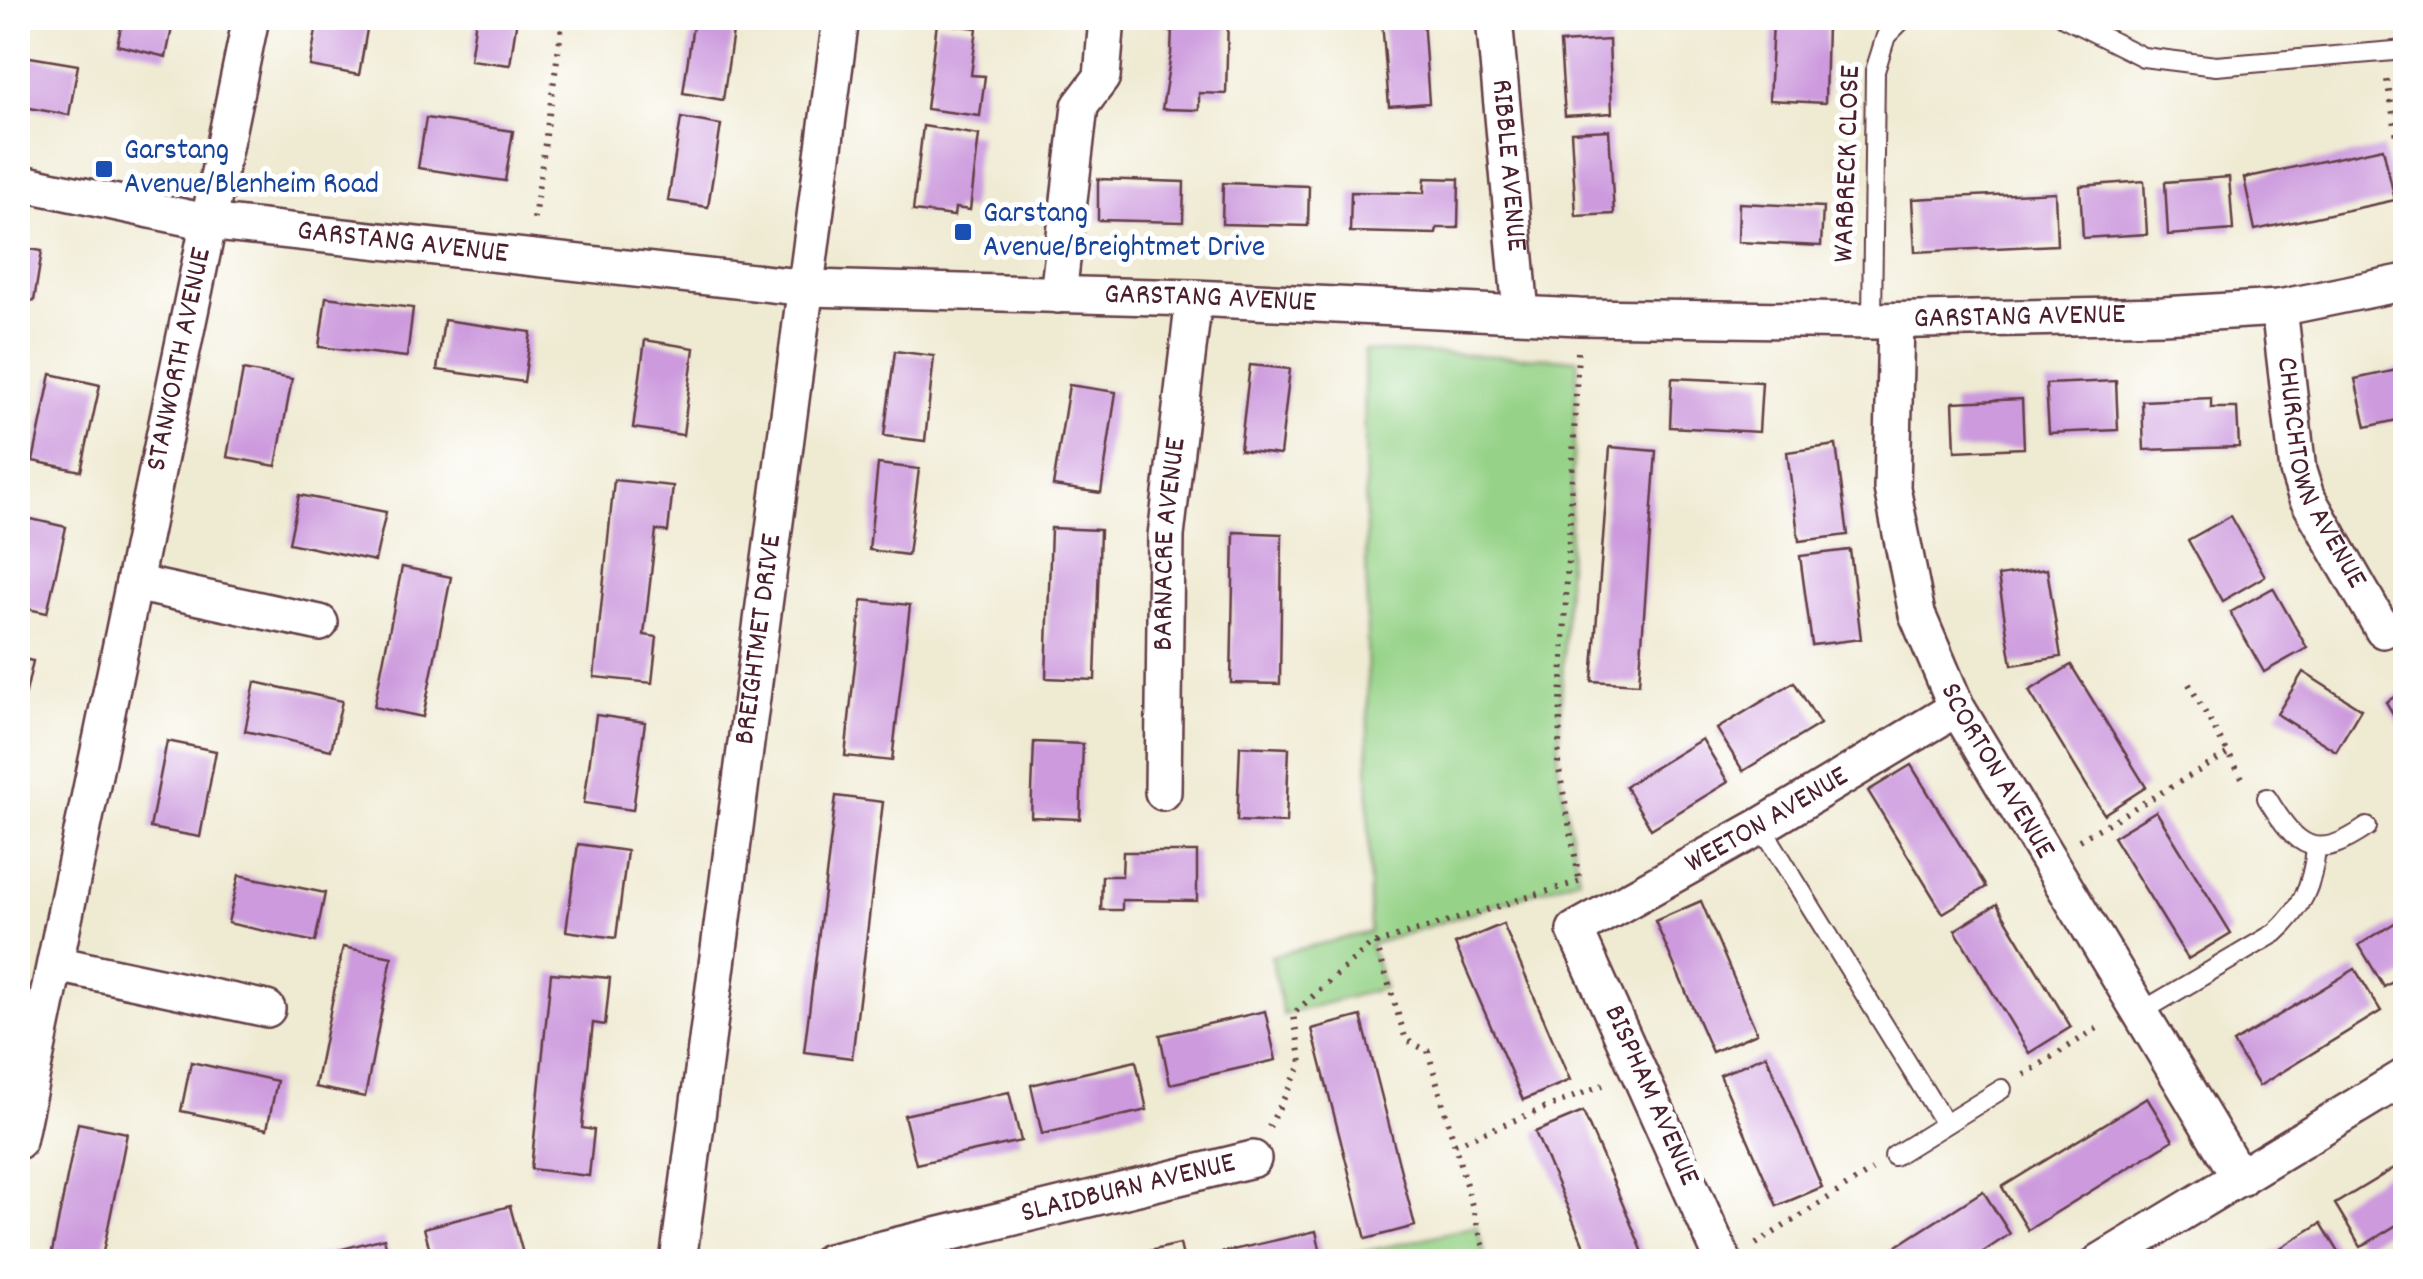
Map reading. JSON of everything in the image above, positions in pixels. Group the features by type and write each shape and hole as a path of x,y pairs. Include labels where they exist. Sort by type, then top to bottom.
{"street":[{"name":"STANWORTH AVENUE","path":"18,1141 251,18"},
{"name":"BREIGHTMET DRIVE","path":"678,1262 841,18"},
{"path":"1058,295 1080,106 1102,77 1107,18"},
{"name":"RIBBLE AVENUE","path":"1494,18 1521,313"},
{"name":"GARSTANG AVENUE","path":"18,182 207,222 528,261 808,288 1194,298 1580,317 1884,321 2163,316 2279,308 2406,282"},
{"name":"BARNACRE AVENUE","path":"1162,792 1166,536 1194,298"},
{"name":"CHURCHTOWN AVENUE","path":"2279,308 2302,484 2384,630"},
{"name":"SCORTON AVENUE","path":"1884,321 1892,488 1917,614 1957,708 2240,1178"},
{"path":"134,583 320,623"},
{"name":"WEETON AVENUE","path":"1575,930 1610,914 1957,708"},
{"name":"BISPHAM AVENUE","path":"1575,930 1639,1071 1737,1254"},
{"path":"56,964 267,1009"},
{"path":"2100,1262 2406,1076"},
{"name":"SLAIDBURN AVENUE","path":"829,1262 1252,1159"}],"lane":[{"name":"WARBRECK CLOSE","path":"1884,321 1875,70 1886,36 1904,18"},
{"path":"2065,18 2143,57 2216,66 2406,50"},
{"path":"2267,798 2287,830 2316,849 2338,847 2367,827"},
{"path":"1760,826 1945,1124"},
{"path":"2138,1008 2275,934 2294,916 2308,894 2316,849"},
{"path":"1894,1156 2002,1089"}],"path":[{"path":"528,261 564,18"},
{"path":"2383,54 2406,188"},
{"path":"1580,317 1558,764 1579,878 1610,914"},
{"path":"2189,684 2248,788 2267,798"},
{"path":"2048,858 2228,754"},
{"path":"1252,1159 1302,1062 1293,1014 1376,944 1579,878"},
{"path":"1376,944 1406,1040 1428,1052 1488,1262"},
{"path":"2002,1089 2138,1008"},
{"path":"1456,1144 1639,1071"},
{"path":"1737,1254 1894,1156"}],"green space":[{"path":"1364,351 1578,359 1558,764 1579,878 1370,945 1384,988 1283,1015 1271,956 1370,932"},
{"path":"1477,1226 1486,1261 1343,1261 1342,1257"}],"building":[{"path":"123,18 174,18 166,57 117,45"},
{"path":"318,18 369,18 359,75 310,66"},
{"path":"476,18 517,18 510,65 470,60"},
{"path":"694,18 735,18 723,100 683,93"},
{"path":"1165,18 1228,18 1226,94 1199,93 1199,110 1162,109 1172,26 1165,26"},
{"path":"1423,18 1429,103 1389,106 1382,21"},
{"path":"1561,18 1597,18 1597,21 1561,23"},
{"path":"1773,22 1827,24 1825,103 1769,100"},
{"path":"937,23 977,28 971,75 985,76 980,116 926,109"},
{"path":"1609,40 1612,113 1565,116 1560,43"},
{"path":"18,55 78,65 69,115 18,106"},
{"path":"426,118 513,131 505,181 418,168"},
{"path":"681,118 721,125 708,207 668,201"},
{"path":"923,126 979,135 970,210 955,208 954,216 913,211"},
{"path":"1609,130 1614,214 1576,216 1571,132"},
{"path":"2383,148 2395,200 2255,230 2244,178"},
{"path":"2229,177 2233,230 2168,235 2165,182"},
{"path":"1425,178 1459,179 1458,228 1437,228 1436,234 1350,232 1351,192 1424,193"},
{"path":"1098,179 1184,182 1183,222 1098,220"},
{"path":"2144,181 2147,234 2083,238 2080,186"},
{"path":"1223,183 1309,186 1308,226 1222,224"},
{"path":"2055,192 2057,245 1915,252 1912,199"},
{"path":"1739,203 1823,207 1821,246 1738,242"},
{"path":"18,247 42,251 34,301 18,298"},
{"path":"326,297 413,308 407,357 319,347"},
{"path":"444,320 531,332 524,382 437,370"},
{"path":"645,340 694,348 683,435 633,428"},
{"path":"895,351 934,356 925,441 884,436"},
{"path":"1250,365 1290,369 1280,455 1240,450"},
{"path":"2406,368 2406,418 2366,427 2355,379"},
{"path":"243,370 292,379 276,466 227,457"},
{"path":"51,374 100,385 81,471 33,461"},
{"path":"1672,378 1762,382 1759,432 1670,427"},
{"path":"2116,381 2118,430 2049,433 2046,384"},
{"path":"1069,385 1116,392 1101,493 1053,486"},
{"path":"2211,398 2211,408 2237,408 2239,447 2144,450 2142,401"},
{"path":"2022,399 2024,448 1955,451 1953,402"},
{"path":"1836,445 1848,535 1799,541 1787,452"},
{"path":"1610,447 1656,451 1639,684 1592,681"},
{"path":"878,464 919,469 908,555 869,550"},
{"path":"614,480 673,486 668,532 656,530 644,635 657,637 652,683 594,677"},
{"path":"299,495 386,512 375,561 289,543"},
{"path":"18,516 66,527 47,613 18,607"},
{"path":"2231,516 2265,576 2222,601 2188,540"},
{"path":"1051,528 1100,530 1095,680 1046,678"},
{"path":"1234,532 1282,534 1280,684 1231,683"},
{"path":"1850,550 1861,639 1812,645 1800,556"},
{"path":"402,567 451,577 423,717 374,707"},
{"path":"2047,569 2061,657 2012,665 1998,576"},
{"path":"2273,588 2307,648 2264,672 2230,612"},
{"path":"862,600 910,605 892,761 845,756"},
{"path":"18,658 33,661 23,706 18,705"},
{"path":"2071,665 2146,787 2104,814 2029,691"},
{"path":"2303,672 2361,709 2336,751 2277,714"},
{"path":"255,682 342,701 331,750 245,731"},
{"path":"1794,682 1820,724 1743,771 1717,729"},
{"path":"2406,690 2406,736 2386,702"},
{"path":"596,715 645,722 633,810 584,803"},
{"path":"1702,739 1728,782 1651,829 1625,786"},
{"path":"167,741 216,751 200,837 150,828"},
{"path":"1034,742 1083,744 1080,819 1031,817"},
{"path":"1240,746 1289,748 1286,823 1237,821"},
{"path":"1911,765 1986,887 1943,913 1868,791"},
{"path":"836,796 883,802 852,1058 804,1052"},
{"path":"2156,811 2231,933 2188,959 2113,837"},
{"path":"578,844 627,851 616,938 566,931"},
{"path":"1123,852 1197,852 1197,901 1122,900 1122,910 1101,910 1102,876 1122,876"},
{"path":"239,875 325,893 315,942 228,923"},
{"path":"1701,901 1757,1033 1712,1052 1655,921"},
{"path":"1997,904 2071,1027 2029,1053 1955,930"},
{"path":"2406,916 2406,974 2384,987 2359,945"},
{"path":"1503,924 1570,1080 1523,1100 1455,944"},
{"path":"343,947 392,957 365,1097 315,1087"},
{"path":"2355,969 2381,1011 2259,1086 2233,1043"},
{"path":"551,973 610,978 605,1025 593,1023 587,1076 582,1128 594,1130 589,1176 531,1169"},
{"path":"1265,1011 1276,1060 1170,1084 1160,1035"},
{"path":"1361,1016 1415,1226 1366,1239 1312,1029"},
{"path":"1766,1055 1822,1187 1777,1206 1720,1075"},
{"path":"1136,1061 1147,1110 1042,1134 1031,1085"},
{"path":"191,1062 277,1081 267,1129 181,1111"},
{"path":"1009,1092 1021,1141 916,1164 904,1115"},
{"path":"2147,1098 2173,1140 2028,1230 2002,1187"},
{"path":"1583,1112 1647,1262 1591,1262 1535,1132"},
{"path":"78,1123 127,1133 118,1179 101,1262 50,1262"},
{"path":"2406,1161 2406,1219 2361,1247 2335,1204"},
{"path":"1983,1191 2010,1234 1968,1262 1872,1262"},
{"path":"510,1206 523,1254 494,1262 433,1262 424,1228"},
{"path":"2321,1223 2345,1262 2258,1262 2280,1248"},
{"path":"1316,1231 1323,1262 1212,1262 1211,1255"},
{"path":"384,1238 390,1262 301,1262 301,1260"},
{"path":"1180,1244 1184,1262 1109,1262 1109,1260"}],"place":[{"name":"Garstang Avenue/Blenheim Road","path":"104,169"},
{"name":"Garstang Avenue/Breightmet Drive","path":"963,232"}]}
